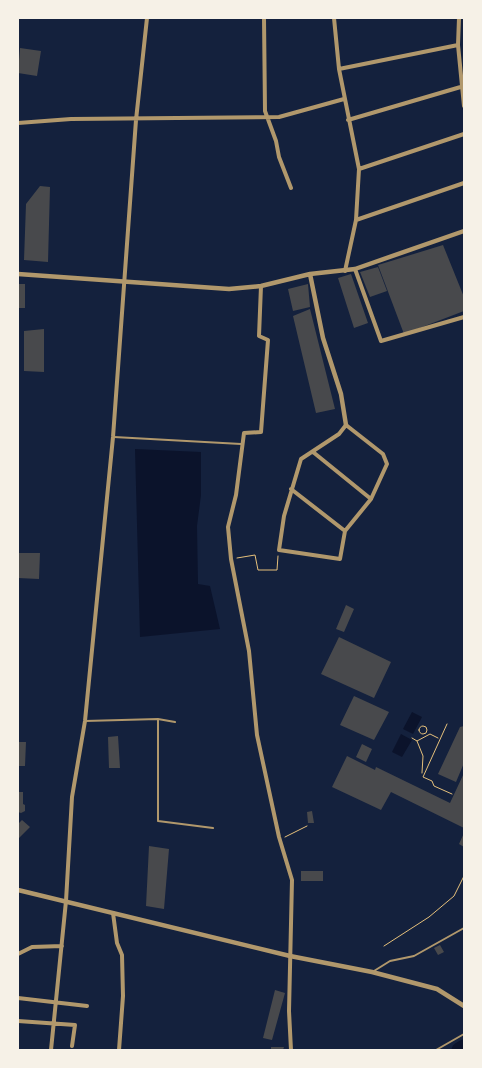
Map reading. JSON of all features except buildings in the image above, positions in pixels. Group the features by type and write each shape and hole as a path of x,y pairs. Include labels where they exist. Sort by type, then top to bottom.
{"street":[{"path":"51,1050 66,901 72,796 84,721 113,437 136,120 147,18"},
{"path":"264,18 265,111 276,141 278,157 291,188"},
{"path":"334,18 339,69 359,169 356,220 345,271"},
{"path":"459,18 458,45 464,106"},
{"path":"339,69 458,45"},
{"path":"348,120 463,86"},
{"path":"18,122 71,119 136,120 279,117 344,99"},
{"path":"359,169 464,134"},
{"path":"356,220 464,183"},
{"path":"18,274 229,289 261,286 310,274 355,269 464,231"},
{"path":"355,269 382,341 464,316"},
{"path":"310,274 324,338 341,394 346,425 383,454 387,464 370,499 345,531 340,559 279,550 284,516 301,459 340,434 346,425"},
{"path":"261,286 259,336 268,340 260,432 244,433 236,495 228,527 231,558 249,651 258,735 279,839 292,880 290,956 291,1050"},
{"path":"313,452 370,499"},
{"path":"291,489 345,531"},
{"path":"18,890 290,956 372,972 437,988 464,1006"},
{"path":"113,913 117,943 122,955 123,996 119,1050"},
{"path":"18,954 23,949 32,947 62,946"},
{"path":"18,998 87,1006"},
{"path":"18,1022 75,1025 72,1046"}],"lane":[{"path":"113,437 194,443 244,444"},
{"path":"84,721 158,719 175,722"},
{"path":"158,719 158,821 213,828"},
{"path":"372,972 390,961 414,956 464,928"},
{"path":"436,1050 464,1034"}],"path":[{"path":"231,558 255,556 258,570 276,570 279,550"},
{"path":"447,724 423,777 432,781 434,786 452,794"},
{"path":"417,741 430,734 438,738"},
{"path":"412,738 417,741 423,756 422,773"},
{"path":"279,839 307,826"},
{"path":"384,946 429,918 454,896 464,876"}],"water":[{"path":"135,449 201,452 201,495 197,526 198,584 210,586 220,629 140,637"},
{"path":"412,712 422,717 413,734 403,729"},
{"path":"401,734 412,740 402,757 392,752"}],"waterway":[{"path":"459,1050 464,1047"}]}
